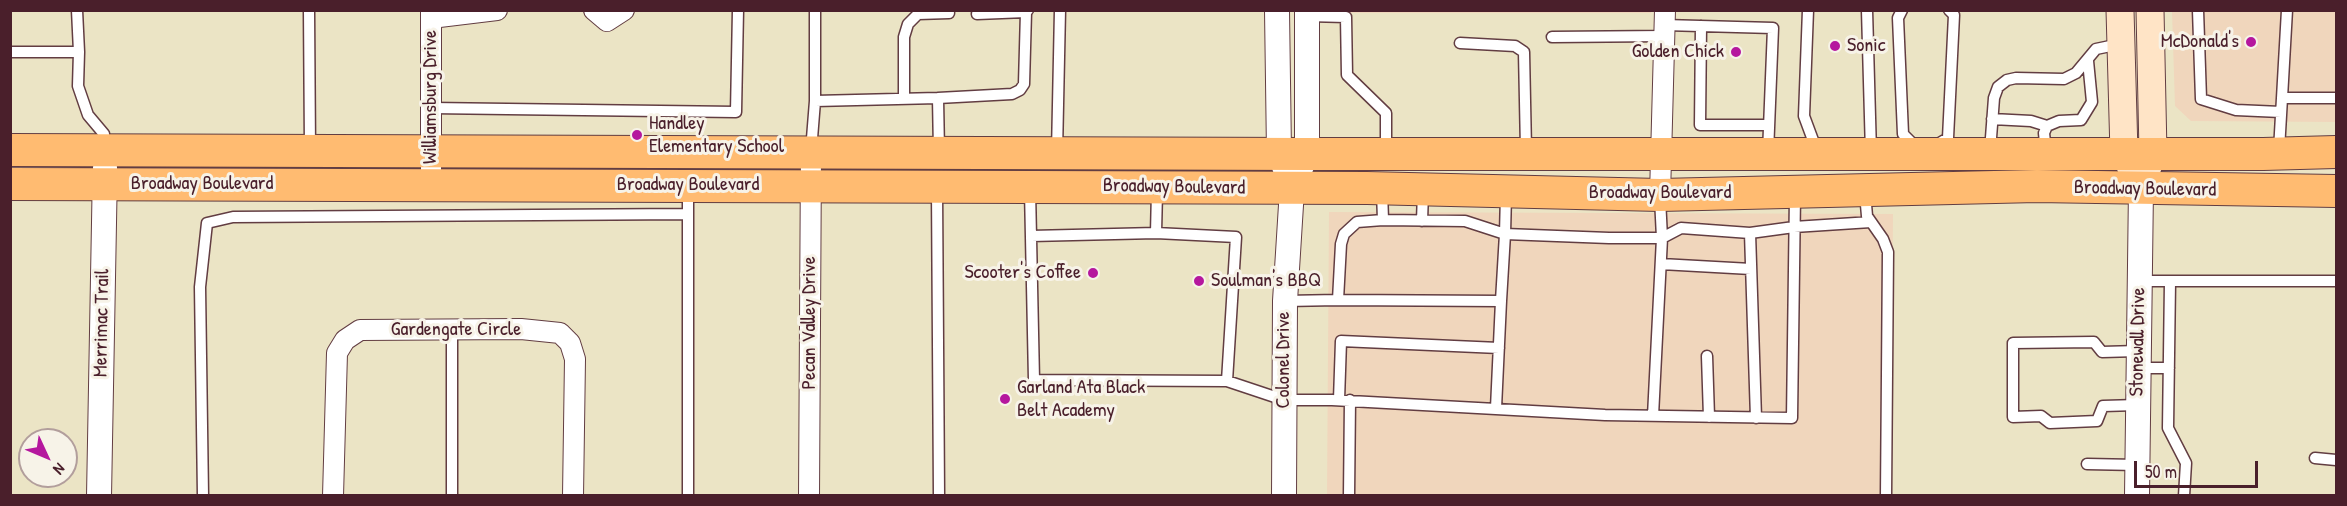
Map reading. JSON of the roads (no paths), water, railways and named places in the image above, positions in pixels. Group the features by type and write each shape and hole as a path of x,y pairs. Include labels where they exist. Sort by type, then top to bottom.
{"main road":[{"path":"2120,10 2120,44 2138,153 2141,188"},
{"path":"2138,153 2151,10"},
{"name":"Broadway Boulevard","path":"10,150 1660,153 1721,139 1768,139 1818,153 1923,154 1990,153 2047,139 2138,153 2337,152"},
{"path":"1043,187 1057,152"},
{"path":"1506,191 1517,153"},
{"path":"1921,189 1923,154"},
{"name":"Broadway Boulevard","path":"10,184 431,184 688,200 811,186 1382,188 1660,195 2037,186 2268,192 2337,191"}],"street":[{"path":"431,14 497,10"},
{"path":"594,10 607,21 624,10"},
{"name":"Colonel Drive","path":"1277,10 1293,154"},
{"name":"Colonel Drive","path":"1284,495 1285,301 1293,154 1307,13"},
{"name":"Williamsburg Drive","path":"431,14 431,184"},
{"path":"1660,195 1664,24"},
{"name":"Merrimac Trail","path":"99,495 105,150"},
{"name":"Pecan Valley Drive","path":"809,495 812,151"},
{"name":"Stonewall Drive","path":"2137,495 2141,188"},
{"name":"Gardengate Circle","path":"333,495 336,353 345,340 360,330 521,329 560,333 570,343 575,359 573,495"}],"lane":[{"path":"77,10 78,86 88,115 104,134 105,150"},
{"path":"309,10 310,149"},
{"path":"431,108 736,112 738,10"},
{"path":"812,151 815,101 815,10"},
{"path":"1057,152 1060,10"},
{"path":"1808,10 1804,116 1818,153"},
{"path":"1868,10 1871,153"},
{"path":"1902,10 1898,18 1903,134 1923,154 1948,138 1954,15 1949,10"},
{"path":"2198,10 2201,99 2236,110 2281,112"},
{"path":"2279,154 2287,10"},
{"path":"815,101 939,98 1012,94 1020,90 1024,84 1027,11 976,14"},
{"path":"904,99 904,38 908,24 918,14 949,13"},
{"path":"1307,13 1346,17 1347,75 1386,113 1386,154"},
{"path":"1551,38 1664,24 1773,28 1768,139"},
{"path":"1701,26 1700,125 1721,139"},
{"path":"1460,43 1515,46 1524,52 1517,153"},
{"path":"1990,153 1994,98 1998,87 2007,80 2016,78 2064,79 2076,73 2096,49 2120,44"},
{"path":"10,52 79,52"},
{"path":"1992,119 2031,121 2047,139 2059,121 2081,120 2092,102 2088,61"},
{"path":"939,98 939,152"},
{"path":"2282,98 2337,98"},
{"path":"937,186 939,495"},
{"path":"1043,187 1031,236 1034,380 1227,381 1284,400 1344,400 1653,416 1756,418 1792,418 1795,191"},
{"path":"1156,233 1157,187"},
{"path":"1382,188 1383,220"},
{"path":"1422,221 1424,189"},
{"path":"1865,190 1867,216 1883,239 1888,252 1886,495"},
{"path":"1496,408 1506,191"},
{"path":"1653,416 1662,238 1660,195"},
{"path":"203,495 200,287 207,223 233,217 688,200 688,495"},
{"path":"1338,300 1341,244 1344,234 1357,222 1465,221 1505,234 1662,238 1681,228 1750,233 1794,227 1871,222"},
{"path":"1031,236 1156,233 1236,237 1227,381"},
{"path":"1750,233 1756,418"},
{"path":"1661,264 1751,269"},
{"path":"2139,281 2337,281"},
{"path":"2170,282 2168,428 2186,463 2184,495"},
{"path":"1285,301 1502,301"},
{"path":"452,330 452,495"},
{"path":"1349,495 1341,341 1499,348"},
{"path":"2138,405 2103,406 2097,421 2050,423 2041,416 2013,417 2013,343 2094,342 2102,352 2169,368"},
{"path":"1707,356 1709,417"},
{"path":"2315,458 2337,460"},
{"path":"2087,464 2138,465"}],"place":[{"name":"McDonald's","path":"2251,42"},
{"name":"Sonic","path":"1835,46"},
{"name":"Golden Chick","path":"1736,52"},
{"name":"Handley Elementary School","path":"637,135"},
{"name":"Scooter's Coffee","path":"1093,273"},
{"name":"Soulman's BBQ","path":"1199,281"},
{"name":"Garland Ata Black Belt Academy","path":"1005,399"}]}
